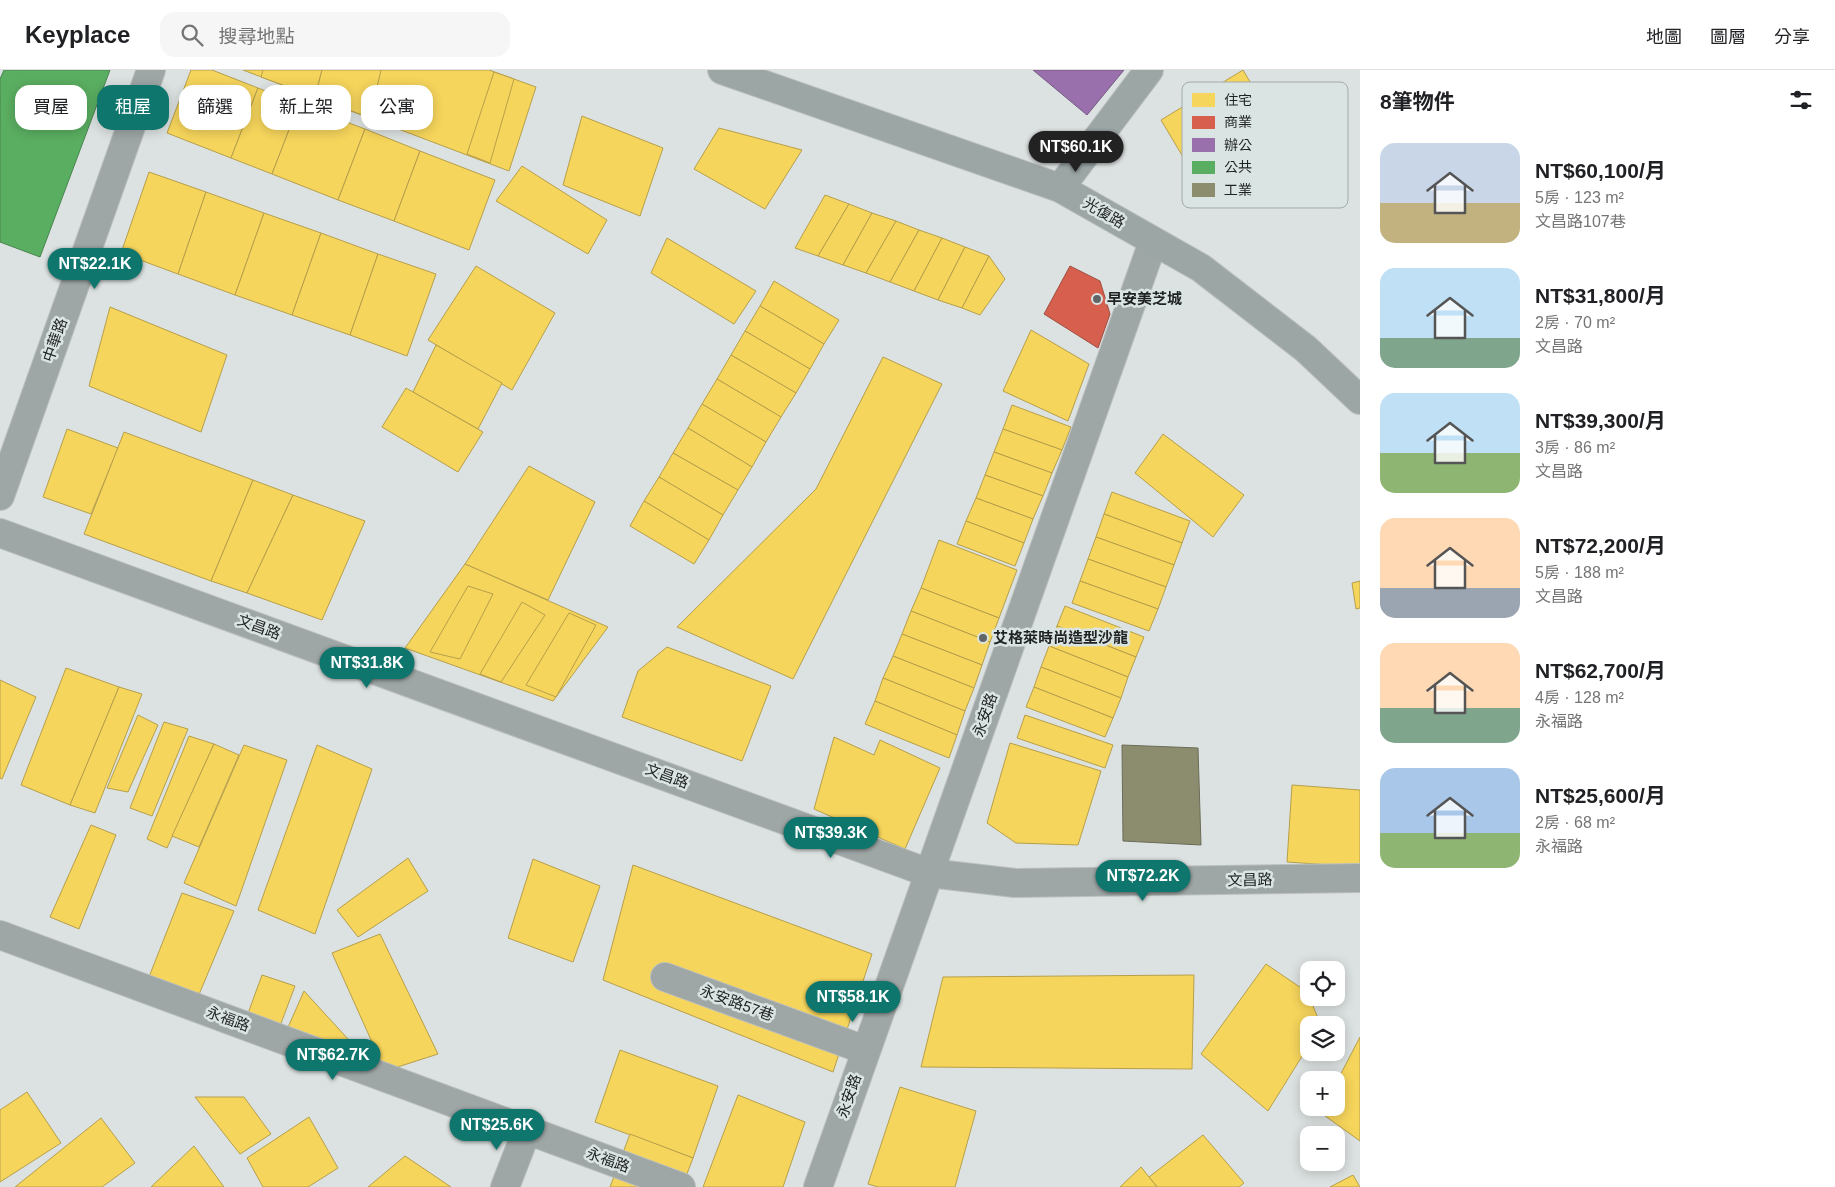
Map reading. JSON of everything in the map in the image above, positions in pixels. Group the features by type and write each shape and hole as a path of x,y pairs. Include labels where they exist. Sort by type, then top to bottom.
{"main road":[{"name":"光復路","path":"722,70 1060,188 1208,274 1306,349 1360,400"},
{"path":"1060,188 1149,70"}],"street":[{"name":"中華路","path":"0,496 151,70"},
{"name":"永安路","path":"818,1187 1153,242"},
{"name":"文昌路","path":"0,533 929,873 1015,883 1360,878"},
{"name":"永福路","path":"0,935 681,1187"},
{"name":"永安路57巷","path":"665,977 865,1050"},
{"path":"505,1187 527,1130"}],"building: 住宅":[{"path":"191,70 212,70 250,85 185,85"},
{"path":"243,70 489,70 536,87 509,171 401,130 433,130 433,85 361,85 361,115 351,111 351,85 283,85"},
{"path":"263,70 322,70 318,85 283,85 261,77"},
{"path":"322,70 381,70 378,85 361,85 361,115 351,111 351,85 318,85"},
{"path":"1243,70 1250,82 1223,82"},
{"path":"494,72 514,79 490,163 467,154"},
{"path":"251,85 258,88 251,106"},
{"path":"258,88 261,89 261,130 289,130 272,174 231,158 242,130 251,130 251,106"},
{"path":"179,102 179,130 242,130 231,158 167,133"},
{"path":"1182,107 1182,155 1161,120"},
{"path":"582,116 663,148 640,216 563,185"},
{"path":"351,124 361,127 361,130 365,130 338,200 272,174 289,130 351,130"},
{"path":"719,128 802,150 765,209 694,169"},
{"path":"365,130 420,151 394,221 338,200"},
{"path":"420,151 495,180 469,250 394,221"},
{"path":"522,166 607,220 588,254 496,201"},
{"path":"149,172 206,192 178,274 121,253"},
{"path":"206,192 264,213 235,295 178,274"},
{"path":"825,195 849,204 818,256 795,248"},
{"path":"849,204 872,213 843,265 818,256"},
{"path":"264,213 321,233 292,315 235,295"},
{"path":"872,213 896,221 866,273 843,265"},
{"path":"896,221 919,230 890,282 866,273"},
{"path":"919,230 942,238 914,291 890,282"},
{"path":"321,233 378,254 350,335 292,315"},
{"path":"667,238 756,291 734,324 651,273"},
{"path":"942,238 965,247 938,300 914,291"},
{"path":"965,247 989,256 962,308 938,300"},
{"path":"378,254 436,274 407,356 350,335"},
{"path":"989,256 1005,279 980,315 962,308"},
{"path":"476,266 555,313 512,390 428,340"},
{"path":"774,281 839,320 824,344 760,306"},
{"path":"760,306 824,344 810,369 745,331"},
{"path":"110,307 227,355 201,432 89,386"},
{"path":"1031,330 1089,364 1068,421 1003,391"},
{"path":"745,331 810,369 796,393 731,355"},
{"path":"436,345 502,383 478,429 413,392"},
{"path":"731,355 796,393 781,417 717,379"},
{"path":"883,357 942,384 793,679 677,627 816,489"},
{"path":"717,379 781,417 766,442 702,404"},
{"path":"406,388 483,432 458,472 382,427"},
{"path":"702,404 766,442 752,467 688,428"},
{"path":"1012,405 1071,427 1062,450 1003,429"},
{"path":"688,428 752,467 738,490 673,453"},
{"path":"67,429 118,448 91,514 43,497"},
{"path":"1003,429 1062,450 1052,473 994,452"},
{"path":"124,432 253,480 211,581 84,534"},
{"path":"1163,434 1244,495 1213,537 1135,473"},
{"path":"994,452 1052,473 1043,496 985,475"},
{"path":"673,453 738,490 723,515 659,477"},
{"path":"529,466 595,502 548,600 465,564"},
{"path":"985,475 1043,496 1033,519 976,498"},
{"path":"659,477 723,515 709,540 644,501"},
{"path":"253,480 293,495 247,593 211,581"},
{"path":"1112,492 1190,521 1182,543 1104,514"},
{"path":"293,495 365,521 322,620 247,593"},
{"path":"976,498 1033,519 1024,543 966,521"},
{"path":"644,501 709,540 694,564 630,526"},
{"path":"1104,514 1182,543 1174,565 1096,537"},
{"path":"966,521 1024,543 1015,566 957,544"},
{"path":"1096,537 1174,565 1166,587 1088,559"},
{"path":"939,540 1017,570 999,618 921,588"},
{"path":"1088,559 1166,587 1158,609 1080,581"},
{"path":"465,564 608,627 553,701 405,648"},
{"path":"1080,581 1158,609 1149,631 1072,603"},
{"path":"1360,581 1360,608 1356,609 1352,583"},
{"path":"468,586 493,594 460,659 430,652"},
{"path":"921,588 999,618 990,642 911,611"},
{"path":"522,602 545,615 501,682 480,674"},
{"path":"1065,606 1144,637 1136,657 1057,626"},
{"path":"911,611 990,642 982,665 902,634"},
{"path":"569,613 596,625 556,697 526,685"},
{"path":"1057,626 1136,657 1128,677 1049,646"},
{"path":"902,634 982,665 974,688 893,656"},
{"path":"1049,646 1128,677 1121,698 1041,667"},
{"path":"667,647 771,686 742,761 622,717 638,671"},
{"path":"893,656 974,688 965,711 883,678"},
{"path":"1041,667 1121,698 1113,718 1034,687"},
{"path":"66,668 119,687 70,805 21,785"},
{"path":"883,678 965,711 957,735 875,701"},
{"path":"0,680 36,697 2,779 0,778"},
{"path":"119,687 142,694 95,813 70,805"},
{"path":"1034,687 1113,718 1105,737 1026,707"},
{"path":"875,701 957,735 949,758 865,724"},
{"path":"138,715 158,725 128,792 107,788"},
{"path":"1025,715 1113,745 1105,768 1017,738"},
{"path":"164,722 188,729 152,816 130,808"},
{"path":"189,736 214,744 167,848 147,839"},
{"path":"834,737 874,755 880,740 940,768 905,849 814,809"},
{"path":"1010,743 1101,771 1078,845 1016,843 987,823"},
{"path":"214,744 239,755 199,847 172,836"},
{"path":"244,745 287,760 236,906 184,883"},
{"path":"317,745 372,769 315,934 258,910"},
{"path":"1292,785 1360,790 1360,867 1287,862"},
{"path":"91,825 116,835 79,929 50,917"},
{"path":"408,858 428,891 358,937 337,910"},
{"path":"533,859 600,886 573,962 508,938"},
{"path":"633,865 872,954 833,1072 603,980"},
{"path":"182,893 234,911 195,1004 147,982"},
{"path":"380,934 438,1054 385,1071 332,953"},
{"path":"1266,964 1300,987 1300,1006 1313,1006 1317,1016 1300,1016 1300,1059 1268,1111 1201,1054"},
{"path":"262,975 295,986 271,1050 239,1038"},
{"path":"1194,975 1192,1069 921,1067 943,977"},
{"path":"304,991 381,1075 278,1050"},
{"path":"1360,1037 1360,1141 1345,1130 1345,1126 1339,1126 1325,1116 1345,1116 1345,1071 1342,1071"},
{"path":"620,1050 718,1086 693,1158 595,1122"},
{"path":"900,1087 976,1111 955,1187 878,1187 868,1184"},
{"path":"27,1092 61,1143 0,1182 0,1110"},
{"path":"738,1095 805,1122 783,1187 703,1187"},
{"path":"195,1097 244,1097 271,1134 240,1154"},
{"path":"309,1117 338,1168 308,1187 263,1187 247,1158"},
{"path":"101,1118 135,1163 102,1187 15,1187"},
{"path":"630,1134 693,1158 682,1187 610,1187"},
{"path":"1203,1135 1244,1183 1239,1187 1157,1187 1149,1177"},
{"path":"194,1146 224,1187 151,1187"},
{"path":"405,1156 451,1187 368,1187"},
{"path":"1141,1167 1157,1187 1120,1187"},
{"path":"1353,1175 1360,1187 1330,1187"}],"building: 商業":[{"path":"1070,266 1100,281 1110,314 1098,348 1044,314"}],"building: 辦公":[{"path":"1033,70 1124,70 1087,115"}],"building: 公共":[{"path":"4,70 110,70 104,85 97,85 97,105 40,257 0,242 0,79"}],"building: 工業":[{"path":"1122,745 1198,748 1201,845 1123,841"}],"place":[{"name":"早安美芝城","path":"1097,299"},
{"name":"艾格萊時尚造型沙龍","path":"983,638"}]}
